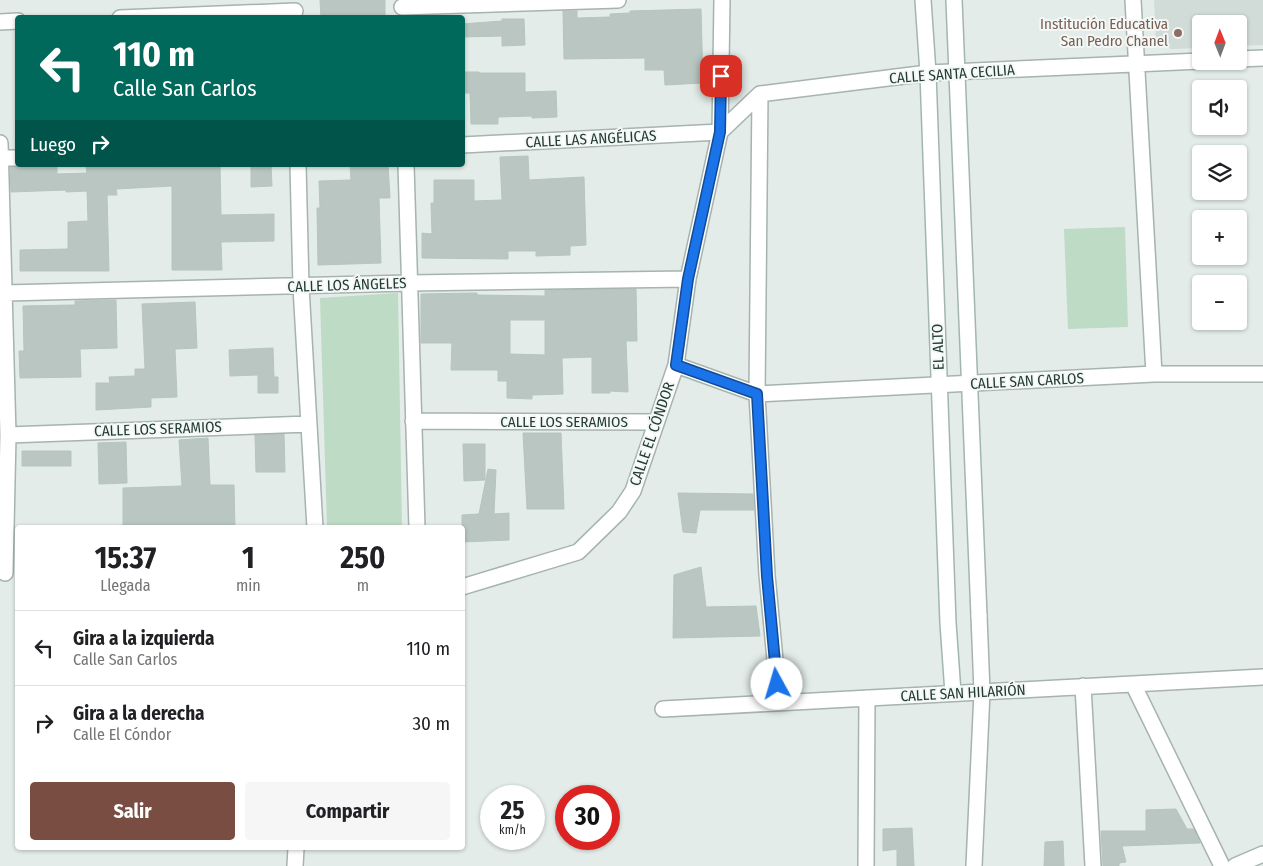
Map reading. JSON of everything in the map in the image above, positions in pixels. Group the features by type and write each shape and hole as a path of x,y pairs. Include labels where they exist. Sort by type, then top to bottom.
{"street":[{"path":"403,8 618,0"},
{"name":"CALLE EL CÓNDOR","path":"465,586 578,552 619,512 633,491 676,365 688,279 720,132 722,0"},
{"name":"EL ALTO","path":"923,0 928,73 948,623 953,694"},
{"name":"EL ALTO","path":"954,0 982,692 974,866"},
{"path":"1133,0 1154,374"},
{"path":"186,15 295,10"},
{"path":"0,22 15,21"},
{"path":"1248,59 1263,58"},
{"name":"CALLE SANTA CECILIA","path":"760,94 928,73 1192,61"},
{"path":"720,132 760,94"},
{"path":"760,94 757,394 767,576 779,702"},
{"name":"CALLE LAS ANGÉLICAS","path":"465,144 720,132"},
{"path":"0,143 8,435 7,573"},
{"path":"1,158 15,158"},
{"path":"298,167 301,287 315,525"},
{"path":"406,167 417,525"},
{"name":"CALLE LOS ÁNGELES","path":"5,293 410,283 688,279"},
{"name":"CALLE SAN CARLOS","path":"676,365 757,394 1154,374 1263,374"},
{"name":"CALLE LOS SERAMIOS","path":"413,421 656,422"},
{"name":"CALLE LOS SERAMIOS","path":"8,435 309,424"},
{"name":"CALLE SAN HILARIÓN","path":"663,709 1263,677"},
{"path":"1133,684 1222,866"},
{"path":"1083,686 1093,866"},
{"path":"866,866 867,698"},
{"path":"295,866 296,850"},
{"path":"1235,866 1263,854"}],"shaded area":[{"name":"Institución Educativa San Pedro Chanel","path":"1154,0 1263,0 1263,45 1248,46 1248,15 1192,15 1192,48 1171,49 1156,42"}],"green space":[{"path":"1125,227 1128,327 1068,329 1064,229"},
{"path":"398,293 402,525 327,525 320,298"}],"building":[{"path":"320,0 385,0 385,15 321,15"},
{"path":"701,9 703,83 665,85 664,70 645,70 645,58 564,59 563,11 577,11 577,18 610,17 610,14 630,13 630,11"},
{"path":"502,19 524,19 525,45 502,46 502,36 465,37 465,24 502,21"},
{"path":"465,72 525,73 525,92 556,91 557,117 498,117 498,124 471,124 470,93 465,93"},
{"path":"528,156 529,180 584,177 586,245 570,246 570,255 536,256 536,251 508,251 508,259 422,258 422,233 432,234 431,203 434,203 434,180 474,180 474,201 502,200 500,157"},
{"path":"10,167 57,167 57,174 87,173 86,167 220,167 221,215 274,214 274,241 221,242 222,270 172,270 172,186 116,189 117,195 107,195 109,271 20,271 20,250 68,249 68,222 88,221 87,191 11,192"},
{"path":"251,167 271,167 272,186 251,187"},
{"path":"350,167 388,167 390,198 379,198 381,263 318,265 317,208 320,208 319,181 351,180"},
{"path":"636,289 637,341 626,341 628,392 592,393 592,357 562,358 563,394 532,395 532,399 507,398 507,381 498,381 498,370 451,370 452,343 421,343 421,294 477,293 477,295 545,296 545,290","holes":["510,320 545,320 545,355 510,354"]},
{"path":"116,300 117,348 80,349 81,377 20,378 19,351 24,351 23,306 75,305 75,301"},
{"path":"195,302 197,348 175,349 177,397 151,398 151,407 96,410 96,383 110,383 109,377 135,376 135,369 145,369 142,304"},
{"path":"273,348 274,377 278,377 278,393 258,393 258,375 230,376 229,350"},
{"path":"523,433 561,433 564,509 527,509"},
{"path":"284,434 285,472 256,472 255,435"},
{"path":"208,438 210,485 234,485 235,525 123,525 123,488 182,486 179,440"},
{"path":"126,442 127,483 99,484 98,443"},
{"path":"463,444 485,444 485,480 464,481"},
{"path":"22,451 71,451 71,466 22,466"},
{"path":"488,469 496,470 494,514 509,513 509,540 465,542 465,525 462,525 462,515 479,514"},
{"path":"678,493 753,494 754,510 700,510 696,533 683,532"},
{"path":"701,567 706,607 756,606 760,636 673,638 674,575"},
{"path":"1176,809 1187,829 1194,829 1200,843 1122,846 1126,862 1119,863 1119,866 1103,866 1101,831 1146,831 1146,810"},
{"path":"912,828 914,866 897,866 897,849 883,851 883,829"},
{"path":"1063,841 1064,866 1044,866 1045,842"}],"place":[{"name":"Institución Educativa San Pedro Chanel","path":"1178,33"}],"route":[{"path":"721,76 720,132 688,279 676,365 757,394 767,576 777,684"}]}
